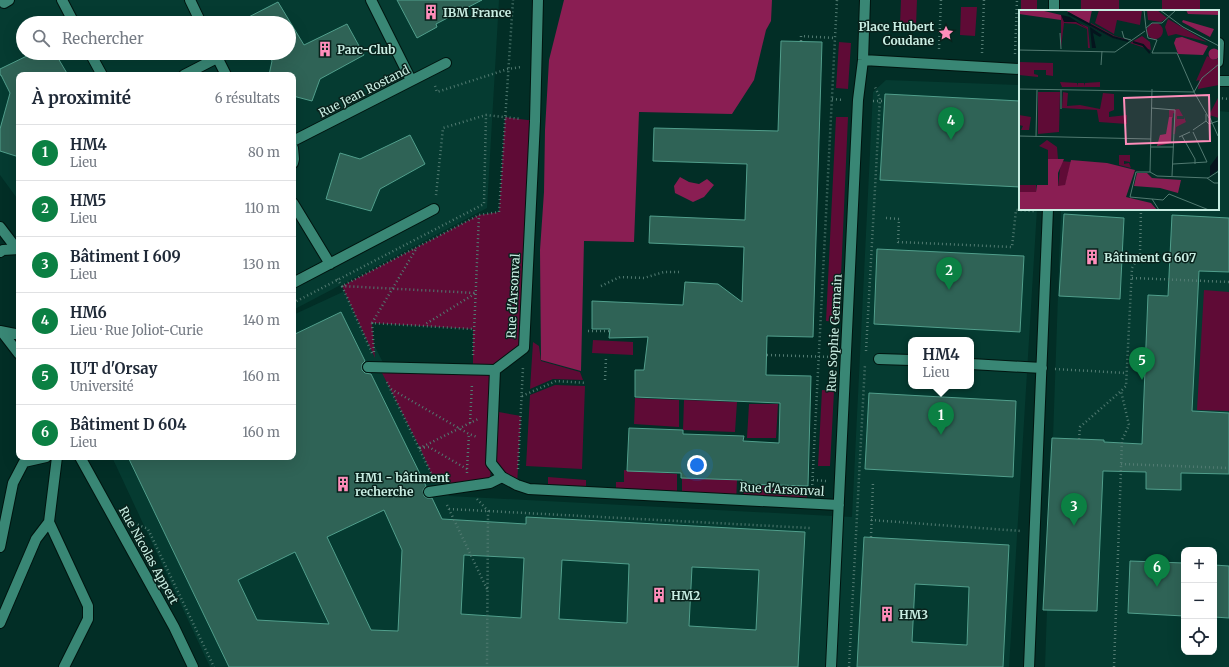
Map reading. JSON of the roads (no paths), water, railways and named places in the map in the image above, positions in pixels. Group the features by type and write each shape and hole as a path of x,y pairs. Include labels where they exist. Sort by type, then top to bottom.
{"street":[{"path":"62,0 70,16"},
{"path":"190,0 198,16"},
{"path":"371,0 411,80"},
{"name":"Rue d'Arsonval","path":"538,0 535,121 524,348 495,370 491,462 502,477 517,485 529,489 839,505"},
{"name":"Rue Sophie Germain","path":"831,667 858,107 863,60 865,0"},
{"path":"94,60 100,72"},
{"path":"189,72 208,60"},
{"path":"218,60 224,72"},
{"path":"863,60 1019,69"},
{"name":"Rue Jean Rostand","path":"296,139 446,63"},
{"path":"296,208 330,264"},
{"path":"296,281 434,209"},
{"path":"1029,667 1048,210"},
{"path":"0,227 16,246"},
{"path":"0,252 16,248"},
{"path":"1,332 16,334"},
{"path":"1,332 16,350"},
{"path":"879,359 908,360"},
{"path":"974,364 1042,368"},
{"path":"368,367 495,370"},
{"path":"0,547 14,483 24,462 33,460"},
{"path":"0,623 36,539 49,522 57,460"},
{"name":"Rue Nicolas Appert","path":"82,460 174,627 193,667"},
{"path":"429,492 490,483 502,477"},
{"path":"49,522 88,606 88,620 64,667"}],"place":[{"name":"IBM France","path":"431,12"},
{"name":"Place Hubert Coudane","path":"946,33"},
{"name":"Parc-Club","path":"325,49"},
{"name":"HM6","path":"951,140"},
{"name":"Bâtiment G 607","path":"1092,257"},
{"name":"HM5","path":"949,290"},
{"name":"IUT d'Orsay","path":"1142,380"},
{"name":"HM4","path":"941,435"},
{"name":"HM1 - bâtiment recherche","path":"343,484"},
{"name":"Bâtiment I 609","path":"1074,526"},
{"name":"Bâtiment D 604","path":"1157,587"},
{"name":"HM2","path":"659,595"},
{"name":"HM3","path":"887,614"}]}
